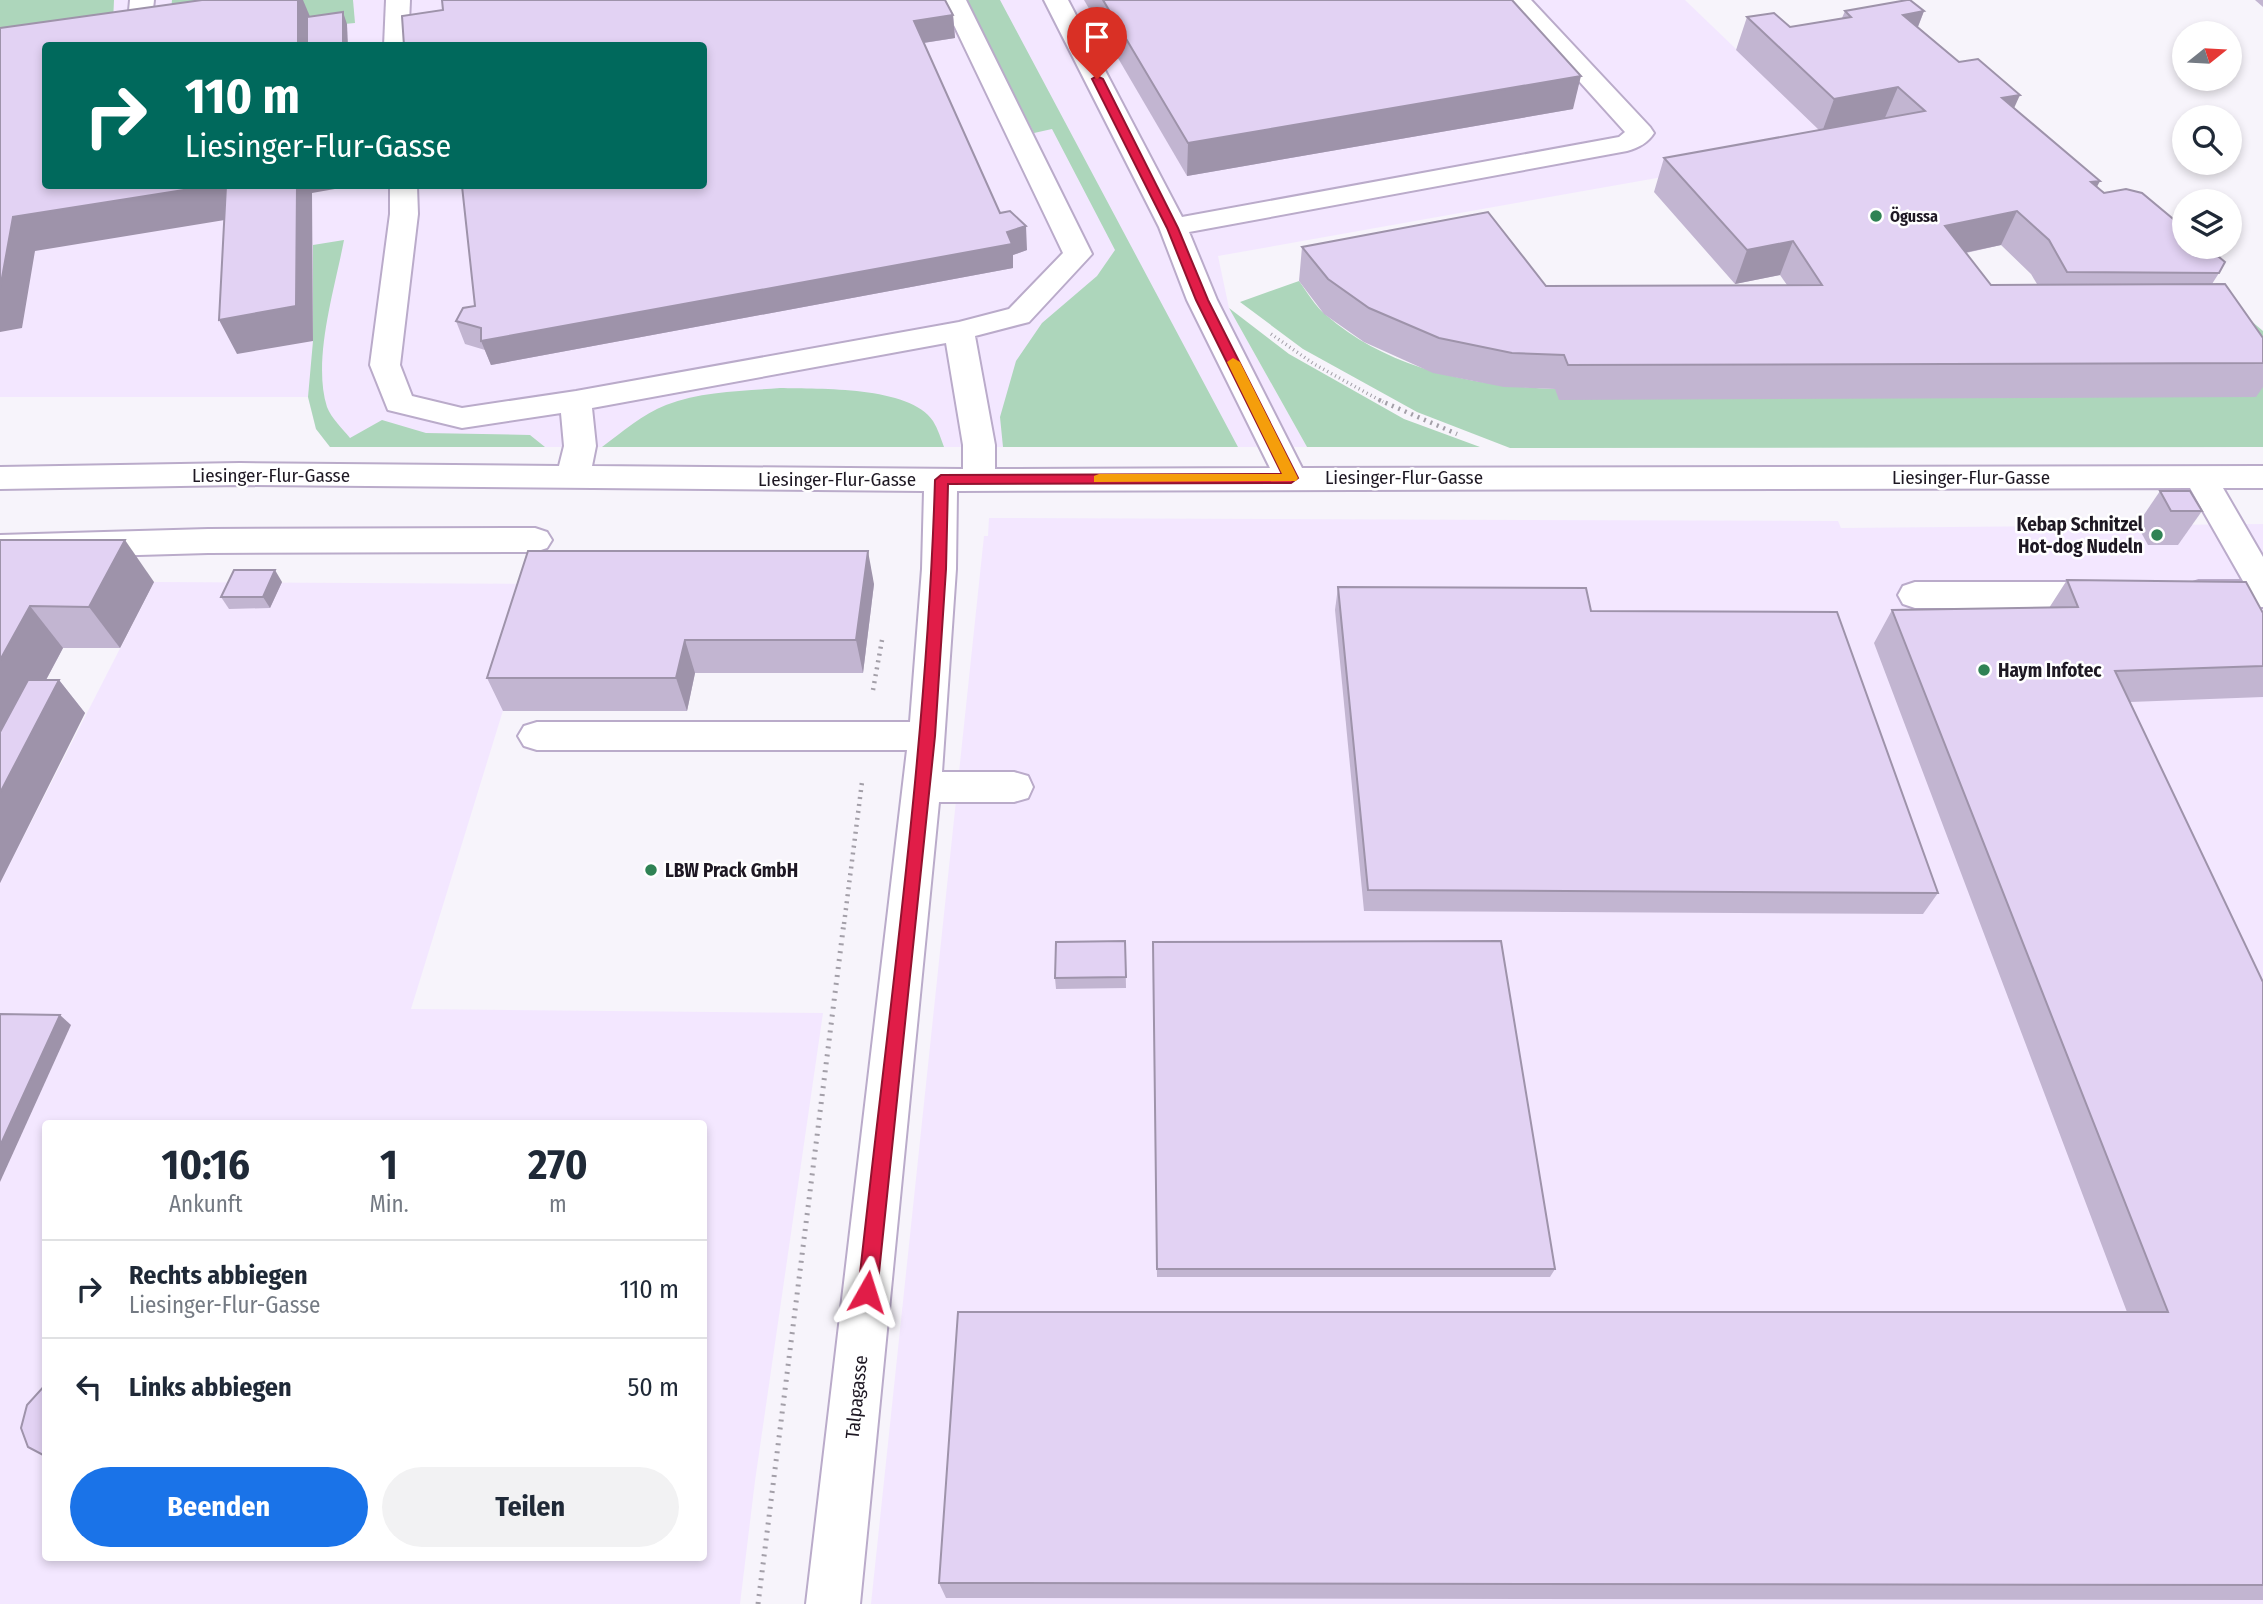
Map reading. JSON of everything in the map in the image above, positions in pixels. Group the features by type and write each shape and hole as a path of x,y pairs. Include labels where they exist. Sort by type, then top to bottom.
{"street":[{"path":"138,42 142,0"},
{"path":"396,42 398,0"},
{"path":"402,189 404,214 385,365 399,403 462,418 576,401 959,331 1019,316 1078,254 954,0"},
{"path":"1056,0 1173,228 1202,300 1291,478"},
{"path":"1173,228 1627,143 1641,133 1518,0"},
{"name":"Talpagasse","path":"833,1604 922,787 939,569 960,480 979,445 959,331"},
{"path":"573,477 580,446 576,401"},
{"name":"Liesinger-Flur-Gasse","path":"0,478 240,474 960,480 2263,477"},
{"path":"2200,477 2263,587"},
{"path":"0,547 208,541 535,540"},
{"path":"1915,595 2263,594"},
{"path":"537,736 927,736"},
{"path":"922,787 1014,787"}],"path":[{"path":"1202,300 1234,304 1295,352 1411,417 1468,439"},
{"path":"758,1604 831,1046 866,736 883,630"}],"shaded area":[{"path":"0,0 1685,0 1837,146 1218,256 1229,308 1307,447 330,447 316,429 308,397 0,397"},
{"path":"989,518 1838,521 1841,528 2263,524 2263,1604 871,1604 984,536 988,536"},
{"path":"154,582 542,584 411,1009 823,1013 755,1481 740,1604 0,1604 0,883"}],"green space":[{"path":"0,0 114,0 112,42 42,42 42,48 0,64"},
{"path":"172,0 353,0 355,23 168,40"},
{"path":"966,0 1000,0 1238,447 1003,447 1000,417 1016,361 1042,323 1097,276 1115,250 1052,129 1034,133"},
{"path":"344,240 326,324 322,368 327,407 350,438 382,420 426,433 530,435 545,447 330,447 316,429 308,397 313,341 313,245"},
{"path":"1299,281 1322,311 1351,334 1405,362 1464,379 1555,389 2217,292 2263,331 2263,447 1510,448 1417,412 1303,349 1240,302"},
{"path":"1229,308 1289,354 1404,419 1480,447 1307,447"},
{"path":"780,388 862,392 905,401 933,421 944,447 602,447 649,413 680,400 723,392"}],"building":[{"path":"202,0 298,0 298,42 42,42 42,189 190,189 13,217 0,289 0,28"},
{"path":"442,0 945,0 953,15 914,21 1000,213 1010,211 1026,226 1007,232 1012,244 481,341 481,328 456,321 463,308 475,306 462,189 707,189 707,42 404,42 402,16 443,10"},
{"path":"1103,0 1512,0 1581,76 1188,143"},
{"name":"Ögussa","path":"1910,0 1924,11 1903,15 1959,62 1978,59 2020,95 2002,98 2100,181 2091,182 2104,193 2126,189 2142,193 2172,218 2172,259 2221,259 2225,262 2219,273 2067,272 2049,240 2017,211 1945,226 1991,285 2225,284 2263,338 2263,363 1568,365 1564,355 1512,353 1439,338 1369,308 1328,279 1302,247 1488,212 1546,286 1822,285 1793,241 1747,250 1664,158 1925,111 1898,87 1834,99 1747,17 1774,13 1790,27 1851,17 1845,11"},
{"path":"343,12 343,42 307,42 307,17"},
{"path":"226,189 297,189 296,306 219,320"},
{"path":"2160,491 2190,491 2202,511 2171,511"},
{"path":"0,540 125,540 89,607 30,606 0,660"},
{"path":"528,551 868,551 856,640 685,640 676,678 487,678"},
{"path":"234,570 275,570 263,597 221,597"},
{"path":"2067,580 2246,582 2263,613 2263,666 2115,671 2263,982 2263,1585 939,1583 958,1312 2168,1312 1892,610 2078,607"},
{"path":"1338,587 1586,588 1591,611 1837,612 1938,893 1368,890"},
{"path":"28,680 59,680 0,793 0,732"},
{"path":"1125,941 1126,977 1055,978 1056,942"},
{"path":"1501,941 1555,1269 1157,1269 1153,942"},
{"path":"0,1014 60,1015 0,1146"},
{"path":"42,1388 42,1454 28,1447 21,1428 27,1405"}],"slow traffic":[{"path":"1099,479 1291,478 1233,362"}],"place":[{"name":"Ögussa","path":"1876,216"},
{"name":"Kebap Schnitzel Hot-dog Nudeln","path":"2157,535"},
{"name":"Haym Infotec","path":"1984,670"},
{"name":"LBW Prack GmbH","path":"651,870"}],"route":[{"path":"867,1292 927,736 939,569 941,480 1291,478 1202,300 1173,228 1097,79"}]}
